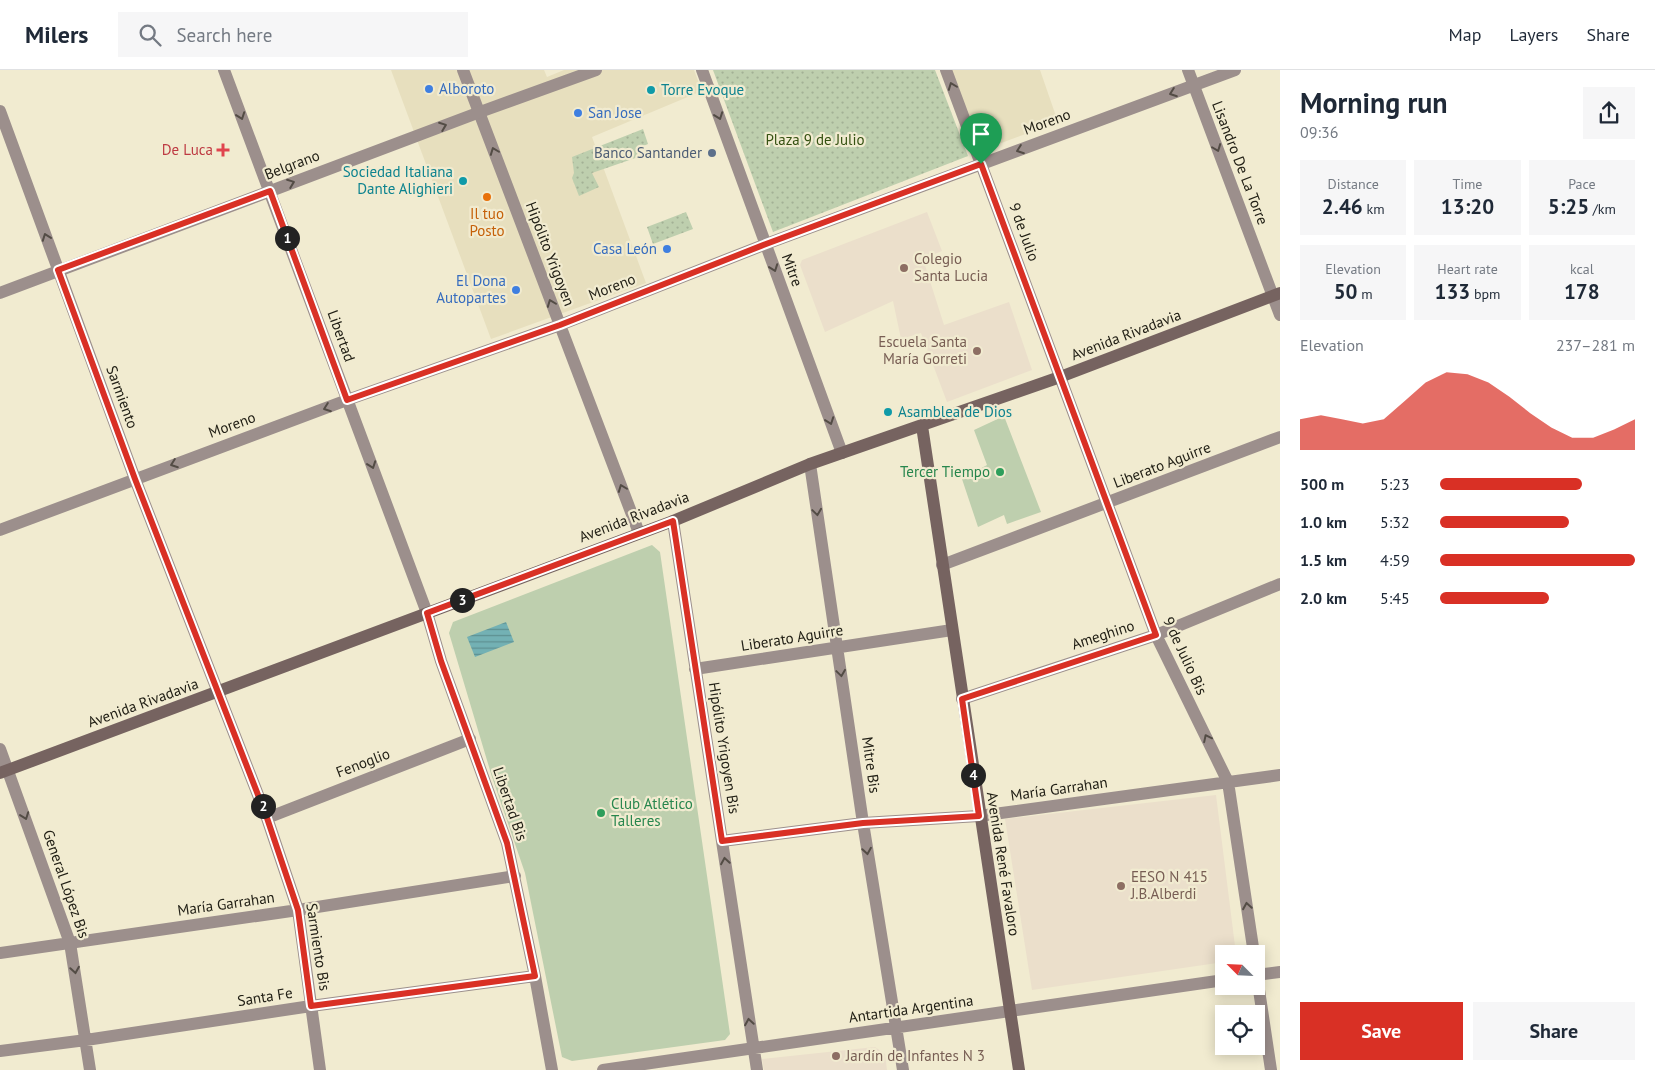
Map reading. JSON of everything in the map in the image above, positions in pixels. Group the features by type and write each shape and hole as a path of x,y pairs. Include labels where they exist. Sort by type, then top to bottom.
{"main road":[{"name":"Avenida Rivadavia","path":"4,772 673,521 810,464 1060,377 1277,295"},
{"name":"Avenida René Favaloro","path":"922,426 979,816 1019,1070"}],"street":[{"name":"Libertad","path":"224,70 427,613"},
{"name":"Hipólito Yrigoyen","path":"463,70 639,533"},
{"name":"Belgrano","path":"0,293 596,70"},
{"name":"Mitre","path":"702,70 842,453"},
{"name":"9 de Julio","path":"946,70 1060,377"},
{"name":"Lisandro De La Torre","path":"1188,70 1277,295 1280,315"},
{"name":"Moreno","path":"0,530 347,400 560,325 766,244 1235,70"},
{"name":"Sarmiento","path":"0,111 135,479 217,692"},
{"name":"9 de Julio Bis","path":"1060,377 1156,635 1228,782 1253,945"},
{"name":"Liberato Aguirre","path":"942,565 1280,438"},
{"name":"Mitre Bis","path":"810,464 863,823 903,1070"},
{"name":"Hipólito Yrigoyen Bis","path":"673,521 756,1070"},
{"name":"Ameghino","path":"962,699 1156,635 1280,584"},
{"name":"Libertad Bis","path":"427,613 441,661 507,843 535,976 552,1070"},
{"name":"Liberato Aguirre","path":"695,669 952,630"},
{"name":"Sarmiento Bis","path":"217,692 267,818 298,910 320,1070"},
{"name":"Fenoglio","path":"267,818 470,739"},
{"name":"General López Bis","path":"0,749 4,772 70,943 90,1070"},
{"name":"María Garrahan","path":"722,841 863,823 979,816 1280,775"},
{"name":"María Garrahan","path":"0,953 298,910 515,876"},
{"path":"1265,973 1280,972"},
{"name":"Santa Fe","path":"0,1050 86,1040 311,1006 535,976"},
{"name":"Antartida Argentina","path":"602,1070 650,1067 753,1048 1215,981"},
{"path":"1259,995 1271,1070"}],"shaded area":[{"path":"391,70 544,70 547,77 564,70 694,70 702,91 592,137 646,283 491,339"},
{"path":"949,70 1040,70 1058,122 977,152"},
{"path":"927,212 942,251 923,259 944,325 1009,302 1032,370 947,402 921,333 901,339 893,301 825,332 800,265 802,260"},
{"name":"EESO N 415 J.B.Alberdi","path":"1216,795 1235,945 1215,945 1215,963 1032,990 1005,819"},
{"name":"Jardín de Infantes N 3","path":"875,1047 885,1054 887,1070 764,1070 762,1059"}],"green space":[{"name":"Plaza 9 de Julio","path":"713,70 935,70 968,156 773,232"},
{"path":"643,129 648,144 641,147 644,155 592,173 599,187 579,196 572,178 574,173 572,157"},
{"path":"686,212 693,229 653,244 647,227"},
{"name":"Tercer Tiempo","path":"1004,416 1041,512 1007,524 1004,515 978,527 962,479 987,465 974,430"},
{"name":"Club Atlético Talleres","path":"652,545 660,552 730,1034 725,1040 572,1061 562,1057 525,873 492,777 449,633 453,622"}],"water":[{"path":"506,622 514,642 475,657 467,637"}],"place":[{"name":"Alboroto","path":"429,89"},
{"name":"Torre Evoque","path":"651,90"},
{"name":"San Jose","path":"578,113"},
{"name":"De Luca","path":"223,150"},
{"name":"Banco Santander","path":"712,153"},
{"name":"Sociedad Italiana Dante Alighieri","path":"463,181"},
{"name":"Il tuo Posto","path":"487,197"},
{"name":"Casa León","path":"667,249"},
{"name":"Colegio Santa Lucia","path":"904,268"},
{"name":"El Dona Autopartes","path":"516,290"},
{"name":"Escuela Santa María Gorreti","path":"977,351"},
{"name":"Asamblea de Dios","path":"888,412"},
{"name":"Tercer Tiempo","path":"1000,472"},
{"name":"Club Atlético Talleres","path":"601,813"},
{"name":"EESO N 415 J.B.Alberdi","path":"1121,886"},
{"name":"Jardín de Infantes N 3","path":"836,1056"}],"route":[{"path":"981,164 1156,635 962,699 979,816 863,823 722,841 673,521 427,613 441,661 507,843 535,976 311,1006 298,910 267,818 135,479 58,270 270,191 347,400 560,325 766,244 981,164"}]}
